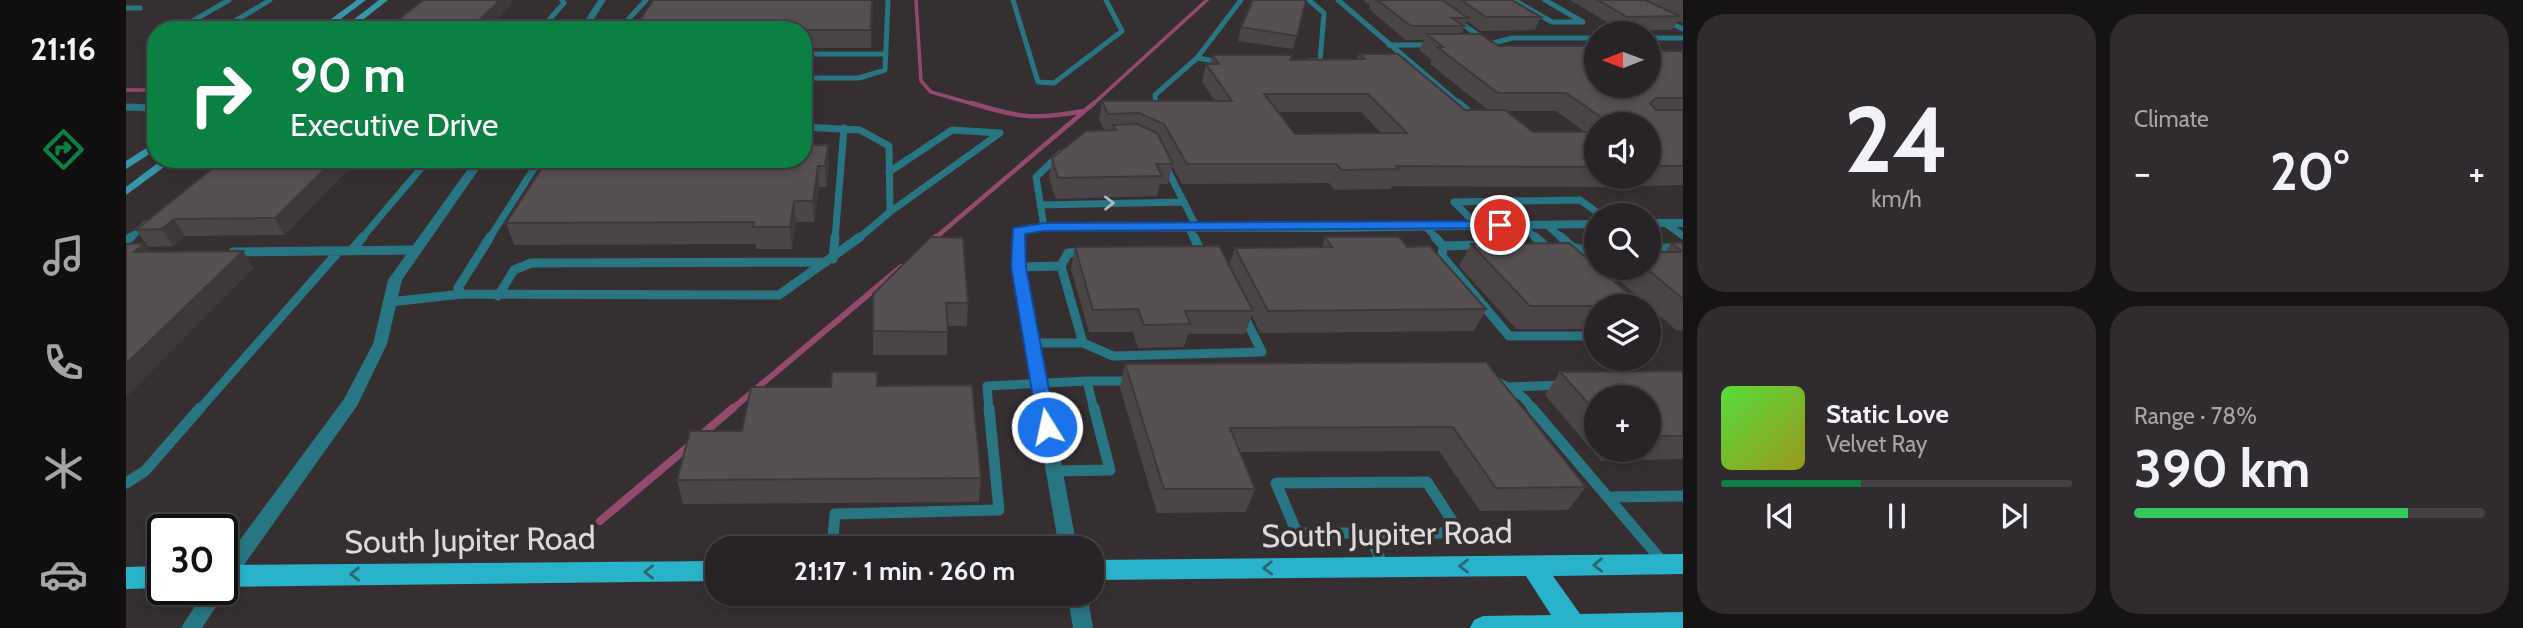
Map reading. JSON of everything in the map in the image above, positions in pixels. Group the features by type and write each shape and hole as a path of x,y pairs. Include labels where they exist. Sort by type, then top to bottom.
{"main road":[{"path":"333,21 362,0"},
{"path":"356,21 384,0"},
{"path":"126,166 147,151"},
{"path":"126,192 158,168"},
{"name":"South Jupiter Road","path":"1104,570 1673,564"},
{"path":"1532,565 1573,627"},
{"name":"South Jupiter Road","path":"238,581 705,571"},
{"path":"126,578 147,577"},
{"path":"1483,628 1683,624"}],"street":[{"path":"588,21 602,0"},
{"path":"238,558 351,402 380,344 395,280 475,168"},
{"path":"1661,223 1683,223"},
{"path":"1067,536 1018,267 1017,231 1044,227 1584,224"},
{"path":"191,628 206,605"},
{"path":"1079,606 1083,628"}],"lane":[{"path":"193,21 229,0"},
{"path":"235,21 270,0"},
{"path":"548,21 564,3 562,0"},
{"path":"632,21 646,0"},
{"path":"812,78 875,76 885,70 888,0"},
{"path":"1013,0 1038,82 1054,83 1122,31 1106,0"},
{"path":"1156,106 1155,95 1197,58 1241,0"},
{"path":"1295,61 1320,61 1324,13 1309,0"},
{"path":"1338,0 1467,110"},
{"path":"1514,0 1552,22 1583,22 1545,0"},
{"path":"126,8 140,8"},
{"path":"1449,15 1492,45"},
{"path":"1660,18 1683,29"},
{"path":"1479,45 1492,45 1512,38 1584,38"},
{"path":"1661,38 1683,38"},
{"path":"1389,45 1441,45"},
{"path":"812,54 886,54"},
{"path":"1197,58 1232,62"},
{"path":"126,107 147,108"},
{"path":"812,127 844,128 875,136 889,146 890,212"},
{"path":"830,260 844,128"},
{"path":"390,302 462,294 779,295 1000,133 951,130 889,172"},
{"path":"1044,227 1037,174 1067,148"},
{"path":"1162,159 1184,202 1200,250"},
{"path":"351,251 421,168"},
{"path":"462,294 458,288 469,268 534,168"},
{"path":"1478,226 1454,202 1580,200 1584,203"},
{"path":"1041,205 1184,202"},
{"path":"126,241 156,216"},
{"path":"1665,223 1683,236"},
{"path":"1522,225 1562,258"},
{"path":"1547,225 1572,247 1584,250"},
{"path":"1426,227 1443,246 1442,256 1509,336 1584,337"},
{"path":"1531,245 1544,245"},
{"path":"1443,246 1493,246"},
{"path":"1661,248 1683,248"},
{"path":"219,253 416,250"},
{"path":"1187,251 1212,250"},
{"path":"126,483 145,471 340,251"},
{"path":"1083,343 1061,266 1068,253 1094,252"},
{"path":"498,296 514,270 531,262 830,260"},
{"path":"1018,267 1061,266"},
{"path":"1032,343 1083,343 1113,356 1262,352 1240,307"},
{"path":"1479,379 1493,378 1523,397 1608,497 1673,564"},
{"path":"1055,471 1110,470 1087,381"},
{"path":"832,536 835,514 999,510 987,386 1143,381"},
{"path":"1506,387 1574,385"},
{"path":"1427,482 1460,533 1368,533 1297,533 1276,483 1427,482"},
{"path":"1608,497 1683,496"},
{"path":"1368,533 1384,567"}],"building":[{"path":"423,0 500,0 478,21 397,21"},
{"path":"653,0 872,0 871,30 812,30 812,21 640,21"},
{"path":"1253,0 1306,0 1297,36 1241,27"},
{"path":"1377,0 1442,0 1468,18 1452,18 1464,26 1411,26"},
{"path":"1461,0 1512,0 1541,17 1486,17"},
{"path":"1598,0 1645,0 1680,16 1627,17"},
{"path":"1426,34 1480,34 1499,46 1584,46 1584,98 1656,98 1650,103 1656,110 1683,110 1683,166 1661,166 1661,112 1594,112 1566,93 1498,93 1437,47 1443,47"},
{"path":"1661,51 1683,51 1683,98 1661,98"},
{"path":"1359,54 1398,54 1465,110 1505,110 1533,132 1584,132 1584,167 1396,166 1399,169 1342,170 1336,164 1187,164 1164,124 1139,113 1108,114 1102,101 1232,101 1206,64 1219,64 1212,55 1292,55 1290,60 1365,59","holes":["1264,94 1368,94 1407,133 1295,134"]},
{"path":"1137,124 1157,133 1173,164 1156,164 1162,176 1058,178 1052,158 1086,131 1116,130 1113,125"},
{"path":"812,145 828,145 825,166 818,166 813,201 794,201 790,227 753,227 754,222 506,223 542,168 812,168"},
{"path":"213,168 326,168 275,218 174,219 162,229 136,230"},
{"path":"931,237 963,238 968,303 946,303 948,332 873,331 873,294"},
{"path":"1325,237 1399,237 1407,247 1430,246 1486,309 1268,311 1235,248 1332,247"},
{"path":"145,243 134,252 243,251 126,364 126,244"},
{"path":"1569,243 1584,256 1584,280 1612,280 1629,294 1584,294 1584,306 1530,306 1471,244"},
{"path":"1671,243 1683,243 1683,252"},
{"path":"1219,246 1253,311 1185,311 1190,324 1144,325 1138,309 1093,310 1075,247"},
{"path":"1661,252 1683,252 1683,299 1660,280"},
{"path":"1486,362 1586,487 1496,488 1453,427 1230,428 1255,489 1164,489 1125,364"},
{"path":"1683,371 1683,436 1661,436 1661,385 1584,385 1584,399 1560,372"},
{"path":"832,372 877,372 877,386 972,385 981,478 677,480 690,431 742,431 751,387 831,387"}],"waterway":[{"path":"916,0 921,81 931,92 977,105"},
{"path":"1092,105 1207,0"},
{"path":"126,90 147,90"},
{"path":"971,103 1027,116 1052,116 1084,111"},
{"path":"934,239 1094,103"},
{"path":"930,242 936,237"},
{"path":"731,410 901,267"},
{"path":"700,436 733,408"},
{"path":"600,521 689,446"}],"route":[{"path":"1047,427 1018,267 1017,231 1044,227 1328,228 1500,225"}]}
